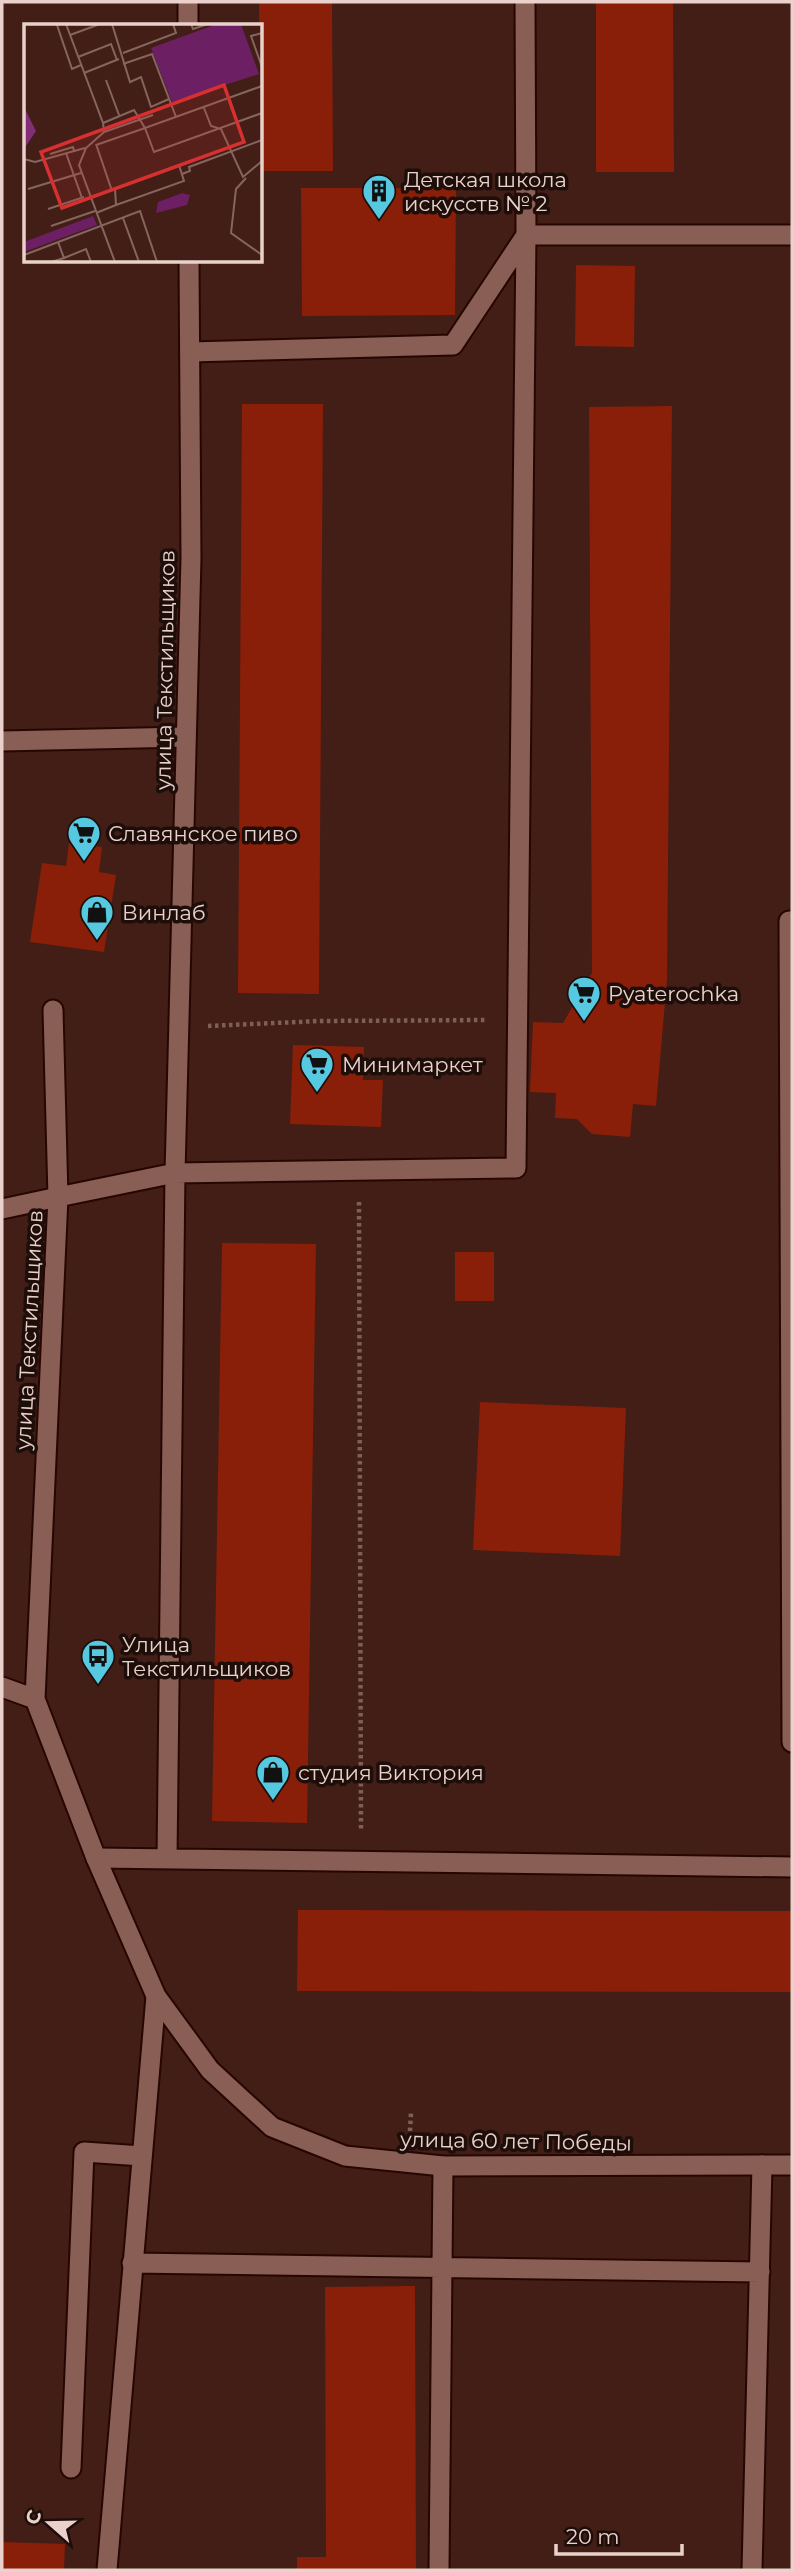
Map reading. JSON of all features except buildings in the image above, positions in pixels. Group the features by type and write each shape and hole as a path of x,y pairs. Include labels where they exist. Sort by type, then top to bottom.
{"street":[{"path":"188,2 188,24"},
{"path":"167,1859 175,1173 516,1168 526,235 525,2"},
{"path":"526,235 792,234"},
{"path":"190,352 453,345 526,235"},
{"name":"улица Текстильщиков","path":"35,1699 58,1197 175,1173 191,558 189,262"},
{"path":"2,741 186,737"},
{"path":"792,921 789,921 792,1742"},
{"path":"2,1209 58,1197 53,1010"},
{"path":"2,1687 35,1699"},
{"name":"улица 60 лет Победы","path":"35,1699 96,1858 156,1996 210,2070 272,2127 345,2156 443,2166 792,2165"},
{"path":"96,1858 792,1867"},
{"path":"107,2570 156,1996"},
{"path":"71,2468 84,2152 142,2156"},
{"path":"752,2570 762,2165"},
{"path":"439,2570 443,2166"},
{"path":"132,2263 760,2272"}],"path":[{"path":"179,1028 319,1021 517,1020"},
{"path":"359,1169 361,1862"}],"place":[{"name":"Детская школа искусств № 2","path":"379,221"},
{"name":"Славянское пиво","path":"84,863"},
{"name":"Винлаб","path":"97,942"},
{"name":"Pyaterochka","path":"584,1023"},
{"name":"Минимаркет","path":"317,1094"},
{"name":"Улица Текстильщиков","path":"98,1686"},
{"name":"студия Виктория","path":"273,1802"}]}
